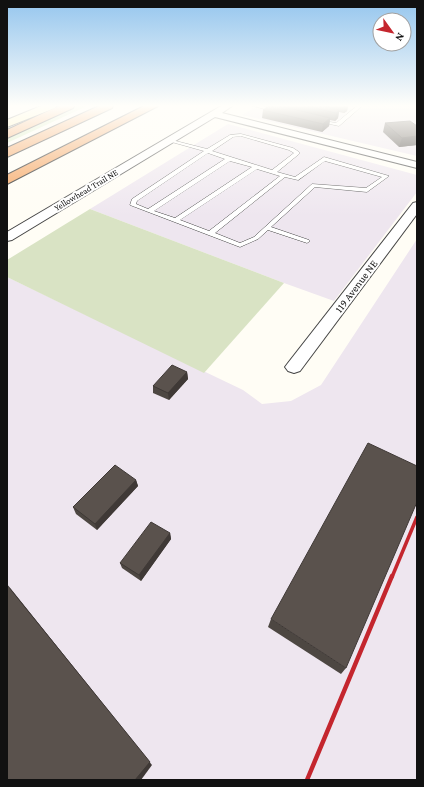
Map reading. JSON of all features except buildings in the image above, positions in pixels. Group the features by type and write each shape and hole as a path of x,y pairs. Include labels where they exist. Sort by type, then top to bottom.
{"highway":[{"path":"7,153 29,143"},
{"path":"7,180 80,143"}],"street":[{"name":"Yellowhead Trail NE","path":"7,237 165,143"},
{"path":"328,143 417,165"},
{"name":"119 Avenue NE","path":"294,367 417,206"}],"lane":[{"path":"179,143 208,151 229,160 305,182 367,190 386,176 324,159 305,182 267,228 256,238 240,245 133,205 134,200 208,151 221,143"},
{"path":"267,143 291,150 297,154 273,172"},
{"path":"149,211 229,160"},
{"path":"175,221 256,168"},
{"path":"210,234 283,176"},
{"path":"267,228 307,241"}],"shaded area":[{"path":"198,143 297,143 417,175 417,192 334,301 90,209"},
{"path":"360,143 417,143 417,156"},
{"path":"417,239 417,780 7,780 7,277 243,390 262,404 291,401 321,385"}],"green space":[{"path":"90,209 284,283 204,373 7,277 7,260"}],"railway":[{"path":"392,577 417,517"},
{"path":"307,780 392,576"}]}
